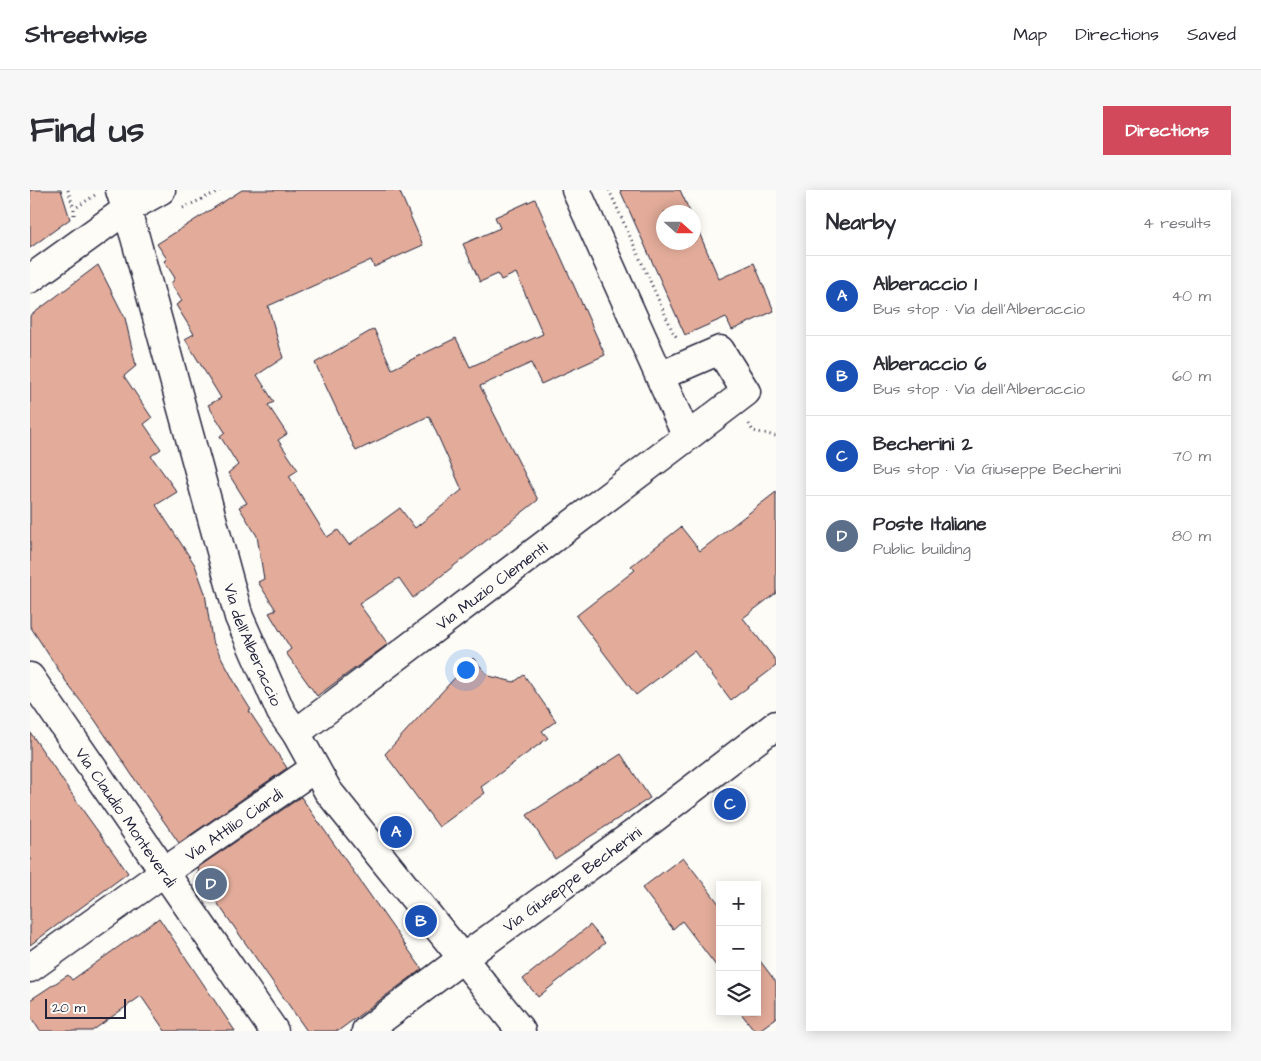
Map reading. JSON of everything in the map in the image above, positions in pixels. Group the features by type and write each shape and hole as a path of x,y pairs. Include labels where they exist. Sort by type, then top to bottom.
{"street":[{"path":"30,279 123,199 161,190"},
{"path":"576,190 687,437"},
{"name":"Via dell'Alberaccio","path":"123,199 239,617 281,712 296,733 328,791 521,1031"},
{"path":"660,376 720,350 746,392 734,401"},
{"name":"Via Muzio Clementi","path":"296,733 734,401"},
{"name":"Via Claudio Monteverdi","path":"30,677 274,1031"},
{"name":"Via Giuseppe Becherini","path":"366,1031 636,832 776,725"},
{"name":"Via Attilio Ciardi","path":"30,968 164,872 315,768"}],"path":[{"path":"68,190 74,209"},
{"path":"609,190 673,332 696,361"},
{"path":"734,401 753,431 776,436"}],"building":[{"path":"30,190 61,190 70,219 30,248"},
{"path":"242,190 399,190 423,245 374,267 371,260 268,306 283,358 257,375 274,402 268,405 287,434 278,440 298,470 289,476 327,537 338,530 349,545 400,508 415,528 462,490 429,416 356,451 315,363 374,329 392,369 456,338 470,367 543,334 516,273 501,280 498,274 480,282 463,244 500,228 495,217 535,199 605,355 541,384 531,363 480,386 538,500 413,598 399,578 359,604 388,644 317,696 286,653 291,649 269,613 276,610 258,582 264,579 257,536 239,507 247,503 228,473 238,465 220,436 225,432 208,405 221,398 185,339 194,334 176,305 182,301 171,284 175,278 164,261 167,259 157,244"},
{"path":"620,190 680,190 687,205 656,205 656,250 701,250 701,237 719,279 754,263 774,311 732,330 726,317 685,335"},
{"path":"98,265 125,318 136,366 124,376 152,418 144,424 161,449 151,456 177,492 156,505 195,565 205,593 212,640 251,710 249,711 287,768 179,843 95,720 69,686 30,626 30,316"},
{"path":"776,492 776,593 743,618 776,661 776,666 731,700 694,651 636,695 576,616 635,570 631,566 681,527 700,551"},
{"path":"473,658 489,676 514,682 524,675 556,721 542,731 548,738 481,787 485,793 439,827 385,754"},
{"path":"30,732 128,873 30,945"},
{"path":"621,754 650,798 555,859 527,815"},
{"path":"301,797 422,969 338,1031 307,1031 197,874 199,872 197,868"},
{"path":"683,857 716,900 716,966 682,921 673,929 642,888"},
{"path":"159,918 235,1031 165,1031 141,996 92,1031 40,1031 30,1016 30,1000 68,975 72,980"},
{"path":"590,925 605,943 538,997 523,979"},
{"path":"761,962 776,982 776,1018 758,1031 755,1031 743,1016 761,1016"}],"place":[{"name":"Becherini 2","path":"730,804"},
{"name":"Alberaccio 1","path":"396,832"},
{"name":"Poste Italiane","path":"211,884"},
{"name":"Alberaccio 6","path":"421,921"}]}
